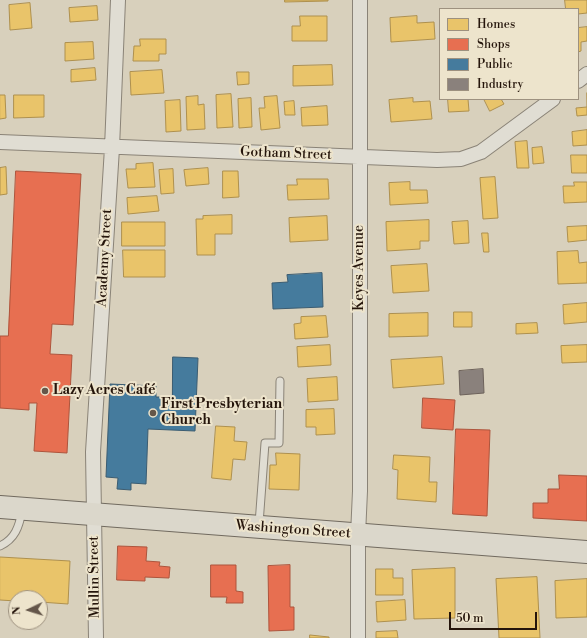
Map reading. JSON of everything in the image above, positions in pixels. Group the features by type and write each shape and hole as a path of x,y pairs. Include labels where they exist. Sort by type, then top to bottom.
{"main road":[{"name":"Washington Street","path":"0,507 587,552"}],"street":[{"name":"Academy Street","path":"94,515 93,452 112,148 118,0"},
{"name":"Keyes Avenue","path":"358,638 358,535 360,491 360,0"},
{"name":"Gotham Street","path":"0,142 112,148 462,159 481,152 552,100"},
{"name":"Mullin Street","path":"94,515 96,638"}],"lane":[{"path":"259,528 265,443 279,444 280,381"},
{"path":"0,546 13,538 20,521 22,509"}],"building: Homes":[{"path":"285,0 328,0 328,1 285,2"},
{"path":"565,0 587,0 587,13 579,14 579,8 566,8"},
{"path":"30,3 32,28 10,30 9,5"},
{"path":"97,6 98,20 70,22 69,8"},
{"path":"300,16 327,16 327,41 292,41 292,26 300,26"},
{"path":"417,16 417,23 434,22 435,39 391,42 390,18"},
{"path":"587,27 587,41 581,42 581,51 579,52 579,28"},
{"path":"140,39 166,39 166,54 159,54 159,61 133,61 134,46 140,46"},
{"path":"93,42 94,59 65,61 65,43"},
{"path":"332,65 333,85 293,86 293,66"},
{"path":"95,68 96,80 71,82 71,70"},
{"path":"162,70 164,93 131,95 130,72"},
{"path":"237,72 249,72 249,84 238,85"},
{"path":"231,94 233,127 217,128 216,95"},
{"path":"0,95 5,95 6,118 0,119"},
{"path":"14,95 44,95 44,117 14,118"},
{"path":"198,96 198,105 204,104 205,129 187,130 186,97"},
{"path":"277,96 280,128 261,130 259,108 265,108 264,97"},
{"path":"251,98 252,127 239,128 238,99"},
{"path":"413,98 413,102 430,101 432,119 391,122 389,100"},
{"path":"180,100 181,131 166,132 165,101"},
{"path":"448,100 468,100 469,111 449,112"},
{"path":"484,100 502,100 504,104 490,111"},
{"path":"294,101 295,115 285,115 284,102"},
{"path":"327,106 328,125 302,126 301,108"},
{"path":"587,107 587,115 577,116 576,108"},
{"path":"587,130 587,145 573,146 572,132"},
{"path":"527,141 529,168 517,168 515,142"},
{"path":"542,147 544,163 533,164 532,148"},
{"path":"571,155 587,155 587,173 572,173"},
{"path":"153,163 155,187 128,188 126,169 136,169 136,164"},
{"path":"6,167 7,194 0,195 0,168"},
{"path":"208,168 209,184 186,186 184,170"},
{"path":"173,169 174,193 161,194 159,170"},
{"path":"223,171 238,171 239,197 223,198"},
{"path":"495,177 498,218 483,219 480,178"},
{"path":"297,179 328,179 329,199 288,200 287,185 297,185"},
{"path":"410,182 410,190 427,190 428,203 390,205 389,183"},
{"path":"574,182 587,182 587,202 564,203 563,186 574,186"},
{"path":"157,196 159,211 128,214 127,198"},
{"path":"232,215 232,234 215,234 215,255 197,255 196,219 203,219 203,216"},
{"path":"327,216 328,240 290,242 289,218"},
{"path":"429,220 429,241 420,241 420,249 387,251 386,222"},
{"path":"468,221 469,243 454,244 452,222"},
{"path":"122,222 165,222 165,246 122,246"},
{"path":"587,226 587,240 568,242 567,227"},
{"path":"482,233 488,233 489,252 484,252"},
{"path":"123,250 165,250 165,277 124,277"},
{"path":"578,251 579,263 587,262 587,283 558,284 557,252"},
{"path":"427,264 429,291 393,293 391,266"},
{"path":"587,303 587,322 564,324 563,305"},
{"path":"454,312 472,312 472,327 454,327"},
{"path":"428,313 428,336 389,337 389,314"},
{"path":"326,316 328,337 295,339 294,324 301,323 301,317"},
{"path":"537,323 538,333 516,334 516,324"},
{"path":"330,345 331,365 298,367 297,347"},
{"path":"587,345 587,362 562,363 561,346"},
{"path":"442,357 444,384 393,388 391,360"},
{"path":"337,377 338,400 308,402 307,379"},
{"path":"334,409 335,434 316,435 316,427 306,427 306,410"},
{"path":"216,426 235,427 234,441 247,442 245,460 233,459 231,480 212,478"},
{"path":"276,453 300,454 299,490 269,489 270,465 276,465"},
{"path":"394,455 430,457 429,482 437,482 436,502 397,499 398,470 393,469"},
{"path":"0,557 70,561 68,604 48,603 48,590 8,590 8,600 0,600"},
{"path":"455,568 455,618 414,619 412,570"},
{"path":"376,569 393,569 393,578 403,578 403,595 376,595"},
{"path":"537,577 540,638 499,638 496,579"},
{"path":"587,579 587,617 556,618 555,581"},
{"path":"405,600 406,620 377,622 376,602"},
{"path":"397,631 398,638 376,638 376,632"},
{"path":"310,635 329,637 329,638 310,638"}],"building: Shops":[{"path":"16,171 81,174 73,325 52,324 50,354 72,355 67,453 34,451 37,403 29,403 29,410 0,408 0,336 8,336"},
{"path":"423,398 455,400 453,430 422,428"},
{"path":"456,429 490,430 487,516 453,514"},
{"path":"559,475 587,476 587,521 533,518 533,503 548,503 548,489 559,489"},
{"path":"118,546 147,547 146,561 160,562 159,566 170,567 169,578 145,577 145,581 117,580"},
{"path":"211,565 236,565 236,591 243,592 243,603 226,603 227,597 211,597"},
{"path":"290,565 290,607 294,607 294,630 269,631 268,566"}],"building: Public":[{"path":"322,273 323,307 273,309 272,283 288,282 287,275"},
{"path":"173,357 198,358 195,431 148,429 146,484 131,483 131,490 117,489 118,478 106,477 110,384 156,386 156,397 172,397"}],"building: Industry":[{"path":"483,369 484,393 460,395 459,371"}],"place":[{"name":"Lazy Acres Café","path":"45,391"},
{"name":"First Presbyterian Church","path":"153,413"}]}
